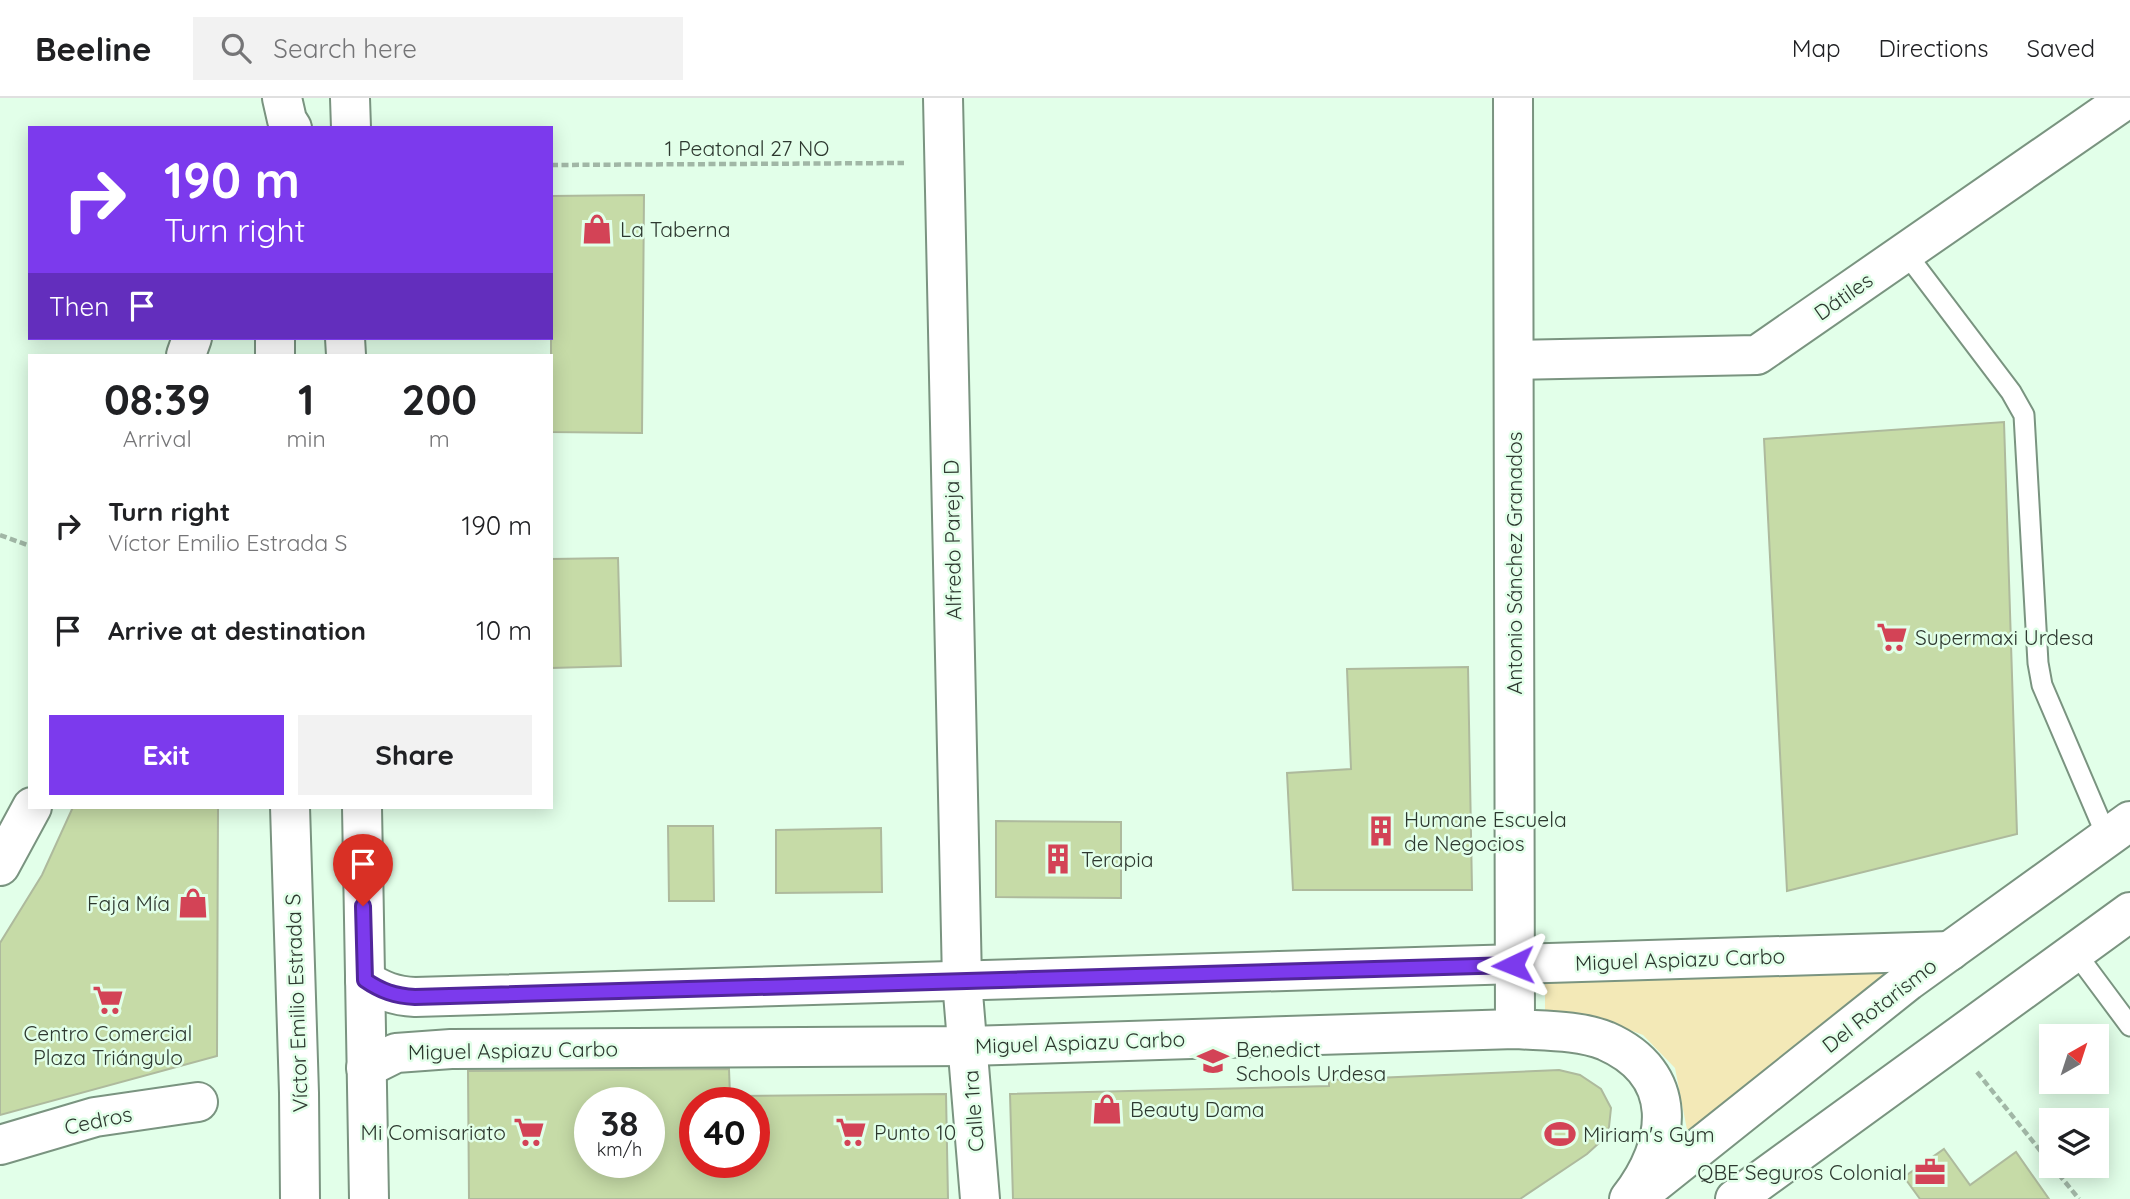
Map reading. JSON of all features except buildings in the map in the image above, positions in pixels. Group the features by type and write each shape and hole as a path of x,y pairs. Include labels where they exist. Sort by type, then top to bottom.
{"street":[{"path":"267,98 268,126"},
{"path":"282,98 291,126"},
{"path":"350,98 351,126"},
{"name":"Alfredo Pareja D","path":"943,98 962,981"},
{"name":"Antonio Sánchez Granados","path":"1513,98 1515,1029"},
{"name":"Dátiles","path":"1515,360 1757,355 2128,98"},
{"path":"0,866 31,809"},
{"name":"Víctor Emilio Estrada S","path":"290,809 300,1199"},
{"path":"362,809 369,1199"},
{"name":"Del Rotarismo","path":"1632,1199 1897,990 2118,829"},
{"path":"1735,1199 2130,912"},
{"name":"Miguel Aspiazu Carbo","path":"365,980 380,990 398,996 415,997 1950,951"},
{"name":"Calle 1ra","path":"962,981 980,1199"},
{"name":"Miguel Aspiazu Carbo","path":"366,1068 396,1053 451,1049 968,1046 1515,1029 1575,1034 1605,1041 1634,1060 1647,1073 1663,1107 1663,1125 1655,1160 1632,1199"},
{"name":"Cedros","path":"0,1144 95,1117 198,1102"}],"lane":[{"path":"1905,252 2011,392 2024,415 2038,663 2042,685 2118,829"},
{"path":"2075,952 2130,1026"}],"path":[{"name":"1 Peatonal 27 NO","path":"553,165 943,162"},
{"path":"0,535 28,545"},
{"path":"1952,1041 2039,1150"},
{"path":"2062,1178 2079,1199"}],"shaded area":[{"path":"1886,969 1881,989 1690,1145 1675,1068 1643,1035 1595,1017 1545,1013 1545,982"}],"place":[{"name":"La Taberna","path":"597,229"},
{"name":"Supermaxi Urdesa","path":"1892,637"},
{"name":"Humane Escuela de Negocios","path":"1381,831"},
{"name":"Terapia","path":"1058,859"},
{"name":"Faja Mía","path":"193,903"},
{"name":"Centro Comercial Plaza Triángulo","path":"108,1000"},
{"name":"Benedict Schools Urdesa","path":"1213,1061"},
{"name":"Beauty Dama","path":"1107,1109"},
{"name":"Mi Comisariato","path":"529,1132"},
{"name":"Punto 10","path":"851,1132"},
{"name":"Miriam's Gym","path":"1560,1134"},
{"name":"QBE Seguros Colonial","path":"1930,1172"}],"route":[{"path":"363,906 365,980 380,990 398,996 415,997 1513,965"}]}
